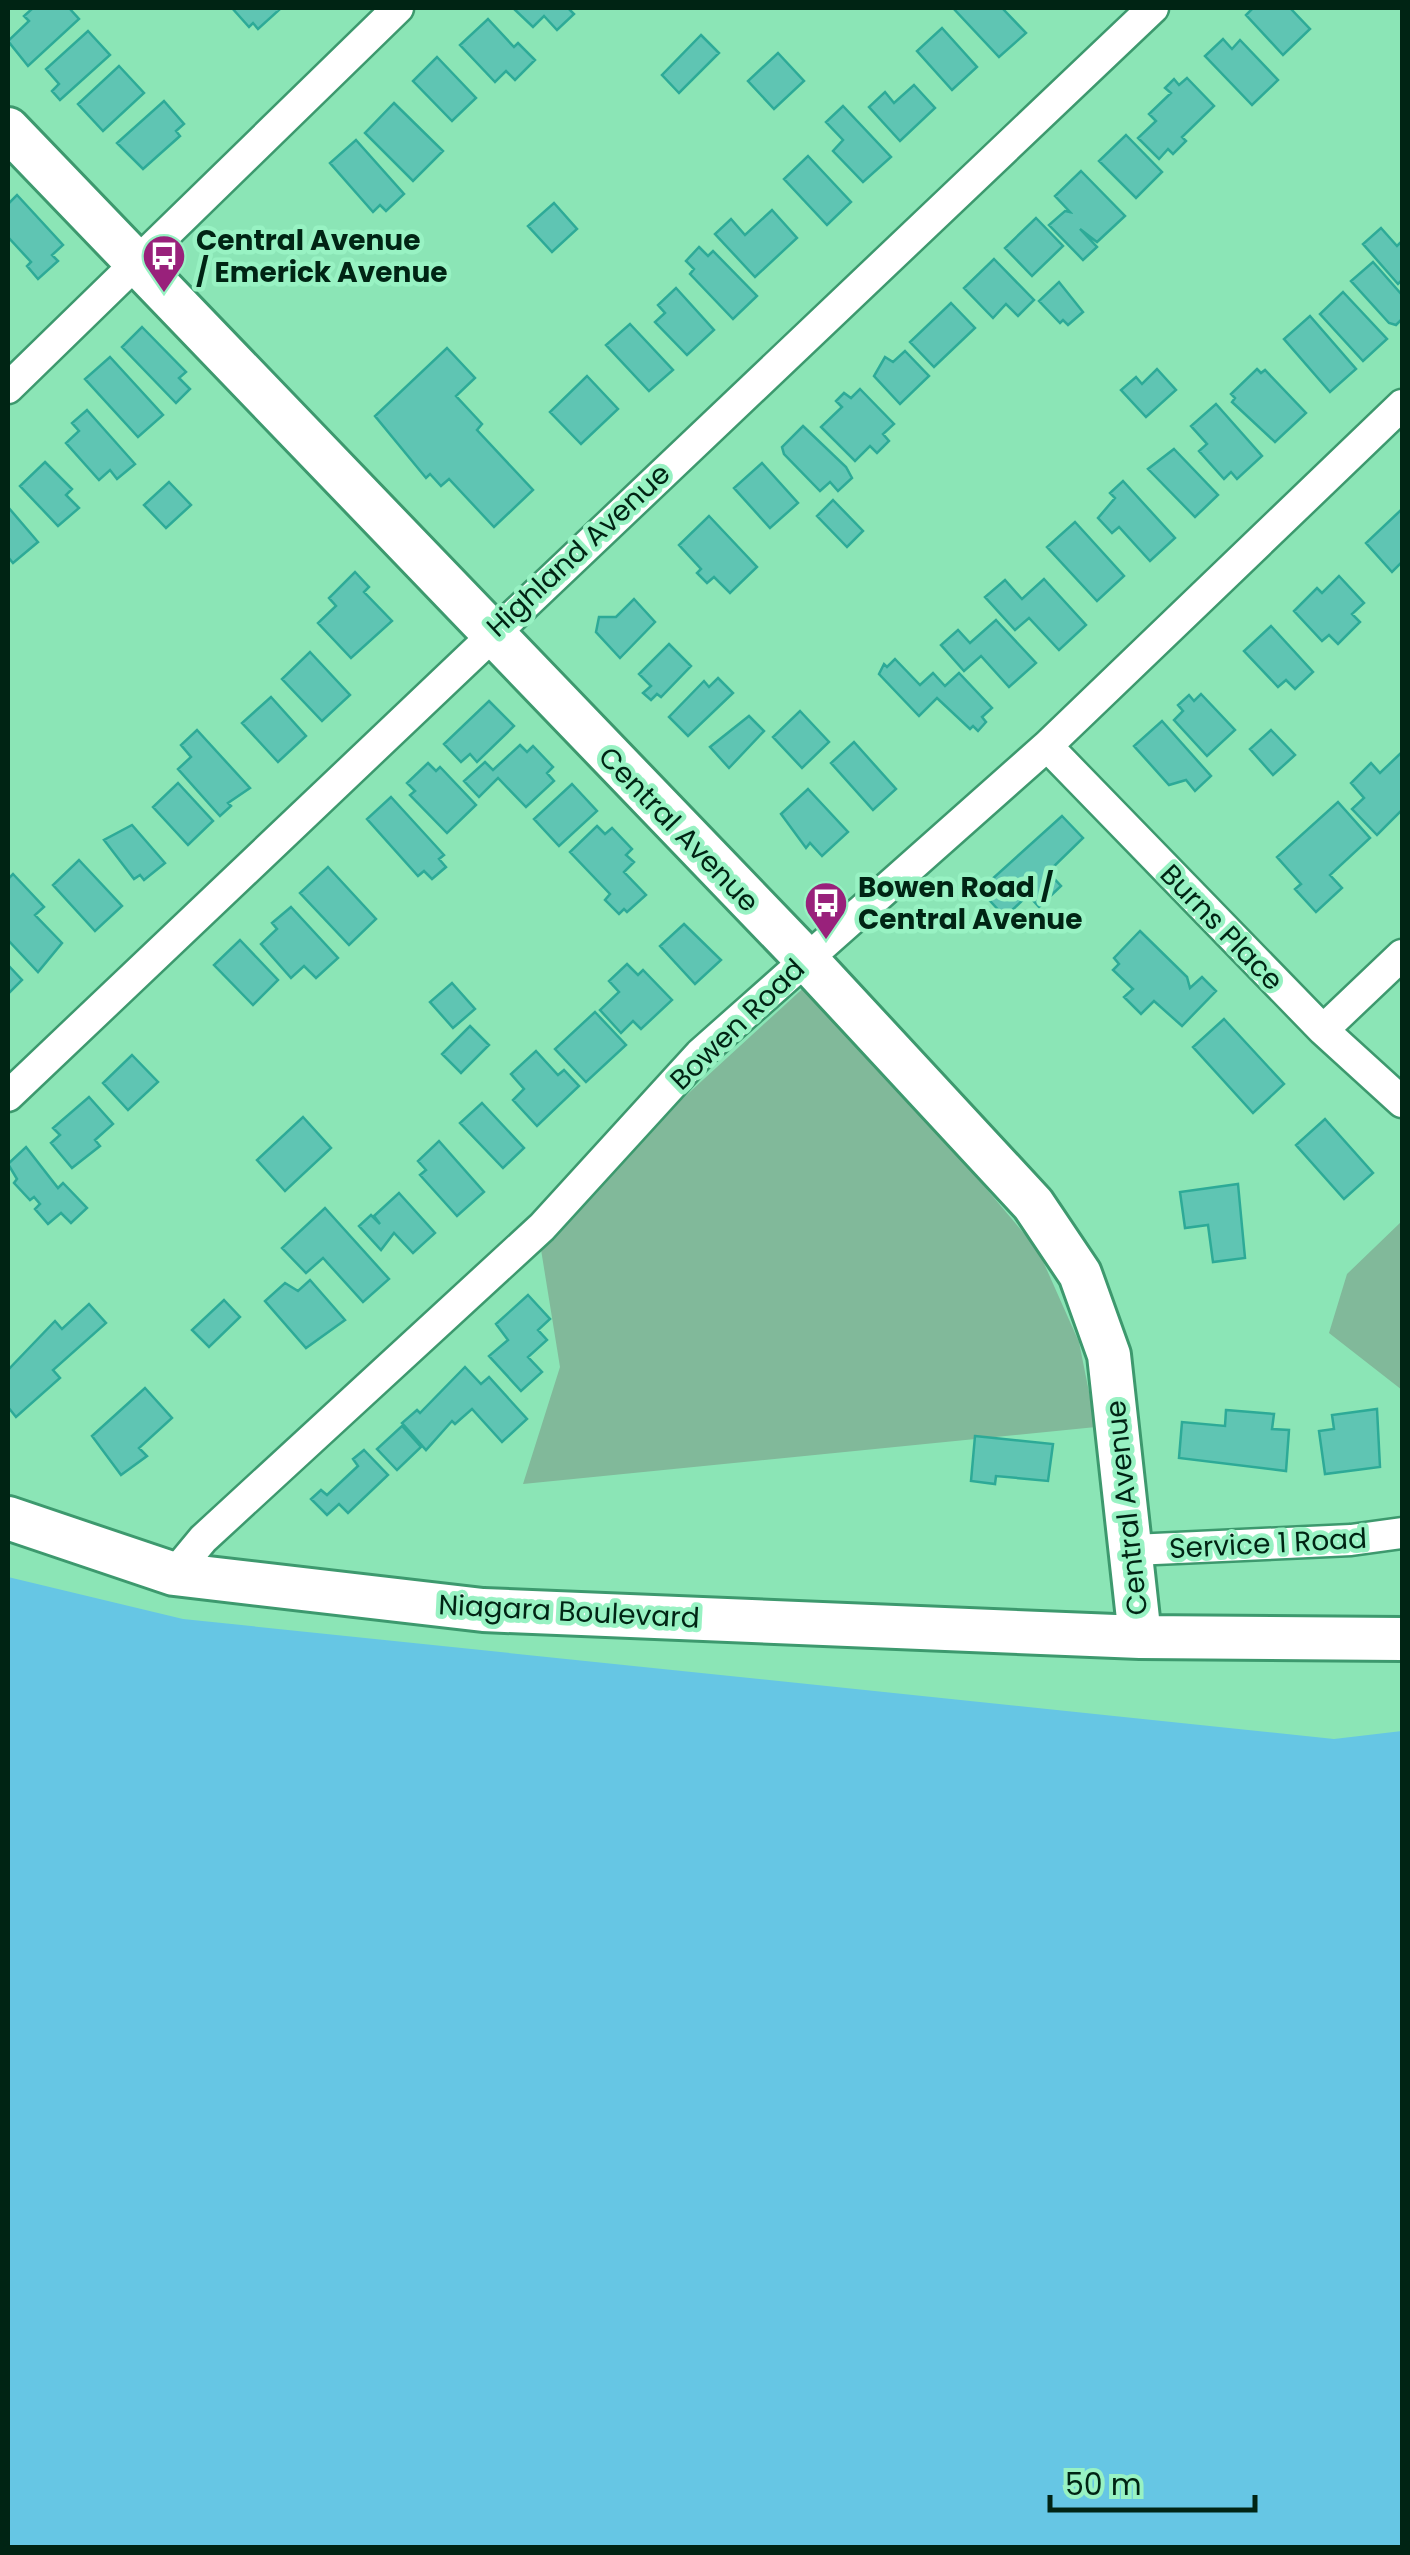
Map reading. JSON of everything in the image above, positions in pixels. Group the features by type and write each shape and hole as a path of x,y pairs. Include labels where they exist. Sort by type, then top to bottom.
{"main road":[{"name":"Central Avenue","path":"8,129 489,634 805,958 1033,1204 1080,1274 1109,1355 1140,1638"},
{"name":"Niagara Boulevard","path":"8,1518 174,1574 484,1610 1140,1638 1402,1638"}],"street":[{"path":"8,388 398,8"},
{"name":"Highland Avenue","path":"8,1096 489,634 1153,8"},
{"name":"Bowen Road","path":"174,1574 203,1539 542,1227 700,1054 1047,746 1402,405"},
{"name":"Burns Place","path":"1047,746 1323,1030 1402,1102"},
{"path":"1323,1030 1402,955"},
{"name":"Service 1 Road","path":"1132,1550 1351,1540 1402,1533"}],"green space":[{"path":"811,981 1038,1250 1079,1342 1096,1427 523,1484 560,1367 538,1231"},
{"path":"1402,1221 1402,1390 1329,1333 1347,1274"}],"water":[{"path":"8,1577 183,1619 1334,1739 1402,1731 1402,2547 8,2547"}],"building":[{"path":"33,8 69,8 79,19 28,66 8,41 29,21 24,16"},
{"path":"232,8 279,10 258,29 253,23 249,27"},
{"path":"513,8 568,8 574,14 557,30 544,16 533,27"},
{"path":"953,8 1002,8 1026,33 999,57"},
{"path":"1253,8 1290,8 1310,29 1283,55 1246,15"},
{"path":"488,19 514,47 518,43 535,60 515,80 506,71 495,82 460,45"},
{"path":"942,28 977,67 952,90 917,51"},
{"path":"88,31 110,55 60,100 52,91 59,84 46,69"},
{"path":"701,35 719,53 679,93 662,75"},
{"path":"1223,39 1232,49 1240,40 1278,80 1252,105 1205,56"},
{"path":"778,53 804,81 774,109 748,81"},
{"path":"437,57 476,98 452,121 413,81"},
{"path":"119,66 144,93 103,131 78,104"},
{"path":"1187,78 1214,106 1182,137 1186,141 1173,154 1168,149 1159,159 1138,138 1156,121 1149,114 1171,93 1165,88 1174,79 1179,85"},
{"path":"914,85 935,108 900,141 869,107 885,92 894,103"},
{"path":"164,101 184,124 176,131 180,136 143,169 117,143"},
{"path":"394,103 443,151 413,181 365,133"},
{"path":"843,106 891,157 863,182 833,151 843,140 826,122"},
{"path":"1126,135 1162,172 1136,198 1099,161"},
{"path":"356,140 404,194 386,211 380,205 373,212 330,163"},
{"path":"808,156 851,202 827,225 784,179"},
{"path":"1081,171 1125,216 1097,242 1080,229 1097,247 1083,260 1049,225 1065,211 1070,212 1055,196"},
{"path":"17,195 63,245 52,255 58,261 38,279 27,266 31,262 8,237 8,204"},
{"path":"554,203 577,229 552,252 528,226"},
{"path":"772,210 797,238 755,277 715,234 731,219 745,235"},
{"path":"1036,218 1063,246 1032,276 1005,248"},
{"path":"1381,228 1397,246 1402,241 1402,280 1398,284 1363,244"},
{"path":"699,247 708,256 713,251 757,296 733,319 690,274 694,269 686,261"},
{"path":"994,259 1034,300 1018,316 1006,304 993,318 964,288"},
{"path":"1373,262 1402,295 1402,319 1396,325 1389,323 1351,281"},
{"path":"1059,282 1083,312 1068,325 1063,320 1060,323 1039,301"},
{"path":"676,288 714,330 687,355 655,322 665,313 658,305"},
{"path":"1343,292 1387,339 1363,361 1320,314"},
{"path":"951,303 975,328 934,367 910,342"},
{"path":"1310,316 1356,369 1330,392 1284,339"},
{"path":"630,324 673,370 649,391 606,345"},
{"path":"142,327 186,372 179,378 190,389 176,403 122,347"},
{"path":"447,348 475,378 456,396 482,424 477,430 533,490 494,527 449,479 441,486 430,474 426,478 375,416"},
{"path":"905,351 929,376 900,404 874,376 885,357 893,362"},
{"path":"110,357 163,415 138,437 85,379"},
{"path":"1157,369 1176,390 1146,417 1121,390 1136,377 1142,384"},
{"path":"1257,369 1261,373 1265,370 1306,413 1275,442 1232,402 1235,398 1231,394"},
{"path":"587,376 618,409 581,444 550,412"},
{"path":"860,389 894,424 883,434 889,441 877,453 870,446 855,461 821,427 842,407 836,401 844,393 851,398"},
{"path":"1216,404 1262,456 1237,479 1231,472 1224,479 1199,451 1207,444 1191,426"},
{"path":"87,410 135,464 117,479 110,470 99,480 66,443 79,431 72,423"},
{"path":"803,426 846,467 852,478 838,491 830,482 820,491 784,454 782,447"},
{"path":"1174,449 1218,495 1195,517 1148,469"},
{"path":"45,462 72,489 66,495 79,508 58,526 20,486"},
{"path":"762,463 798,503 770,528 734,488"},
{"path":"1123,481 1175,538 1150,561 1119,527 1112,533 1098,518 1115,498 1110,493"},
{"path":"169,482 191,505 166,528 144,505"},
{"path":"833,500 863,531 847,547 817,516"},
{"path":"8,507 38,542 13,563 8,557"},
{"path":"1402,509 1402,562 1392,572 1366,543"},
{"path":"709,516 757,567 730,593 714,577 707,583 697,573 701,569 679,545"},
{"path":"1075,522 1124,576 1097,601 1047,547"},
{"path":"355,572 369,587 364,592 392,621 351,658 318,623 336,606 329,598"},
{"path":"1339,576 1364,603 1352,614 1360,622 1338,644 1329,635 1322,641 1294,611 1317,588 1322,593"},
{"path":"1044,579 1086,625 1059,650 1029,618 1015,630 985,597 1005,580 1022,599"},
{"path":"634,599 655,622 620,658 596,632 599,617 616,617"},
{"path":"996,620 1036,663 1009,687 981,656 964,671 941,645 958,630 970,643"},
{"path":"1271,626 1313,672 1295,689 1286,680 1278,687 1244,651"},
{"path":"669,644 691,666 661,697 657,694 651,700 643,693 651,686 639,674"},
{"path":"310,652 350,695 322,721 282,679"},
{"path":"895,659 920,685 933,673 945,686 959,673 992,708 982,717 986,722 978,731 973,726 970,729 937,698 919,716 879,674 884,664 887,667"},
{"path":"718,678 733,693 688,736 669,717 704,681 709,687"},
{"path":"1201,694 1235,730 1207,756 1174,720 1183,711 1178,705 1189,695 1194,701"},
{"path":"271,697 306,736 278,762 242,723"},
{"path":"489,701 514,726 477,762 470,754 461,762 444,744"},
{"path":"800,711 829,742 802,768 773,737"},
{"path":"749,716 764,731 729,768 710,747"},
{"path":"1162,721 1211,776 1195,791 1186,780 1169,785 1134,746"},
{"path":"197,730 250,788 228,803 231,806 220,816 178,769 191,757 181,745"},
{"path":"1271,730 1295,755 1273,775 1250,749"},
{"path":"854,742 896,789 873,810 831,763"},
{"path":"520,745 527,752 533,746 553,767 547,773 554,781 526,807 498,778 479,797 464,781 485,762 493,770"},
{"path":"1402,752 1402,810 1377,835 1352,809 1364,798 1351,783 1371,763 1380,773"},
{"path":"428,763 436,771 440,767 476,805 447,833 410,795 415,791 407,783"},
{"path":"178,783 213,821 188,845 153,807"},
{"path":"572,784 597,811 559,846 534,819"},
{"path":"808,789 848,832 822,856 810,843 806,848 781,814"},
{"path":"391,797 444,855 439,859 446,867 432,879 424,871 418,876 367,819"},
{"path":"1338,802 1370,838 1330,875 1342,888 1316,912 1295,889 1301,884 1277,857"},
{"path":"1062,816 1083,838 1048,872 1061,886 1039,907 1028,895 1005,917 980,890"},
{"path":"132,825 165,863 144,880 140,875 134,879 104,840"},
{"path":"597,826 605,834 612,828 632,849 626,855 634,862 624,872 646,895 627,912 624,909 619,914 605,900 610,894 570,852"},
{"path":"79,860 122,906 95,931 53,885"},
{"path":"328,867 376,919 349,945 300,893"},
{"path":"13,874 44,907 35,915 62,943 38,972 8,940 8,879"},
{"path":"291,907 338,958 316,978 304,966 291,978 261,944 277,929 272,923"},
{"path":"684,924 721,960 695,984 660,946"},
{"path":"1140,931 1187,977 1190,988 1202,977 1216,991 1182,1026 1154,1001 1141,1014 1124,997 1133,989 1113,970 1119,964 1114,958"},
{"path":"240,940 278,980 253,1005 214,965"},
{"path":"627,964 638,975 643,970 672,1000 641,1029 633,1021 621,1033 600,1010 619,992 609,981"},
{"path":"8,965 22,980 8,994"},
{"path":"452,983 475,1009 453,1028 430,1002"},
{"path":"595,1012 626,1045 586,1082 555,1049"},
{"path":"1224,1019 1284,1084 1253,1113 1193,1047"},
{"path":"470,1026 489,1045 461,1073 442,1054"},
{"path":"536,1051 558,1075 564,1070 579,1086 537,1126 513,1100 524,1089 511,1074"},
{"path":"132,1055 158,1082 128,1110 103,1083"},
{"path":"89,1097 113,1124 95,1140 100,1146 72,1168 51,1143 60,1135 53,1128"},
{"path":"482,1103 524,1148 503,1168 460,1123"},
{"path":"303,1117 331,1148 285,1191 257,1160"},
{"path":"1325,1119 1373,1173 1344,1199 1296,1145"},
{"path":"439,1141 484,1192 457,1216 420,1175 426,1170 418,1161"},
{"path":"26,1147 58,1188 63,1183 87,1208 71,1223 61,1213 48,1224 35,1209 40,1204 34,1197 30,1200 14,1183 17,1179 8,1164"},
{"path":"1238,1184 1245,1258 1213,1262 1208,1225 1185,1228 1180,1192"},
{"path":"399,1193 435,1233 413,1253 394,1233 381,1250 359,1226 371,1215 380,1224 374,1216"},
{"path":"325,1208 389,1279 363,1302 323,1258 306,1273 282,1248"},
{"path":"310,1280 345,1320 306,1348 265,1301 285,1283 298,1291"},
{"path":"528,1295 550,1319 538,1330 547,1340 528,1357 542,1372 521,1391 489,1356 508,1340 496,1324"},
{"path":"224,1300 240,1317 209,1347 192,1330"},
{"path":"89,1304 106,1323 53,1370 60,1378 16,1417 8,1407 8,1370 55,1321 62,1329"},
{"path":"465,1367 481,1384 489,1377 527,1419 502,1442 472,1409 455,1424 452,1421 426,1450 402,1423 417,1410 420,1413"},
{"path":"145,1388 172,1418 139,1448 147,1456 121,1475 92,1436"},
{"path":"1377,1409 1380,1467 1325,1474 1319,1431 1334,1429 1332,1415"},
{"path":"1226,1410 1274,1414 1272,1429 1289,1430 1286,1471 1179,1458 1182,1422 1225,1426"},
{"path":"402,1426 421,1447 397,1470 377,1449"},
{"path":"975,1436 1053,1444 1048,1481 996,1476 995,1484 971,1481"},
{"path":"364,1450 388,1475 348,1513 339,1504 327,1515 311,1499 321,1490 327,1495 358,1466 353,1459"}],"place":[{"name":"Central Avenue / Emerick Avenue","path":"164,294"},
{"name":"Bowen Road / Central Avenue","path":"826,941"}]}
